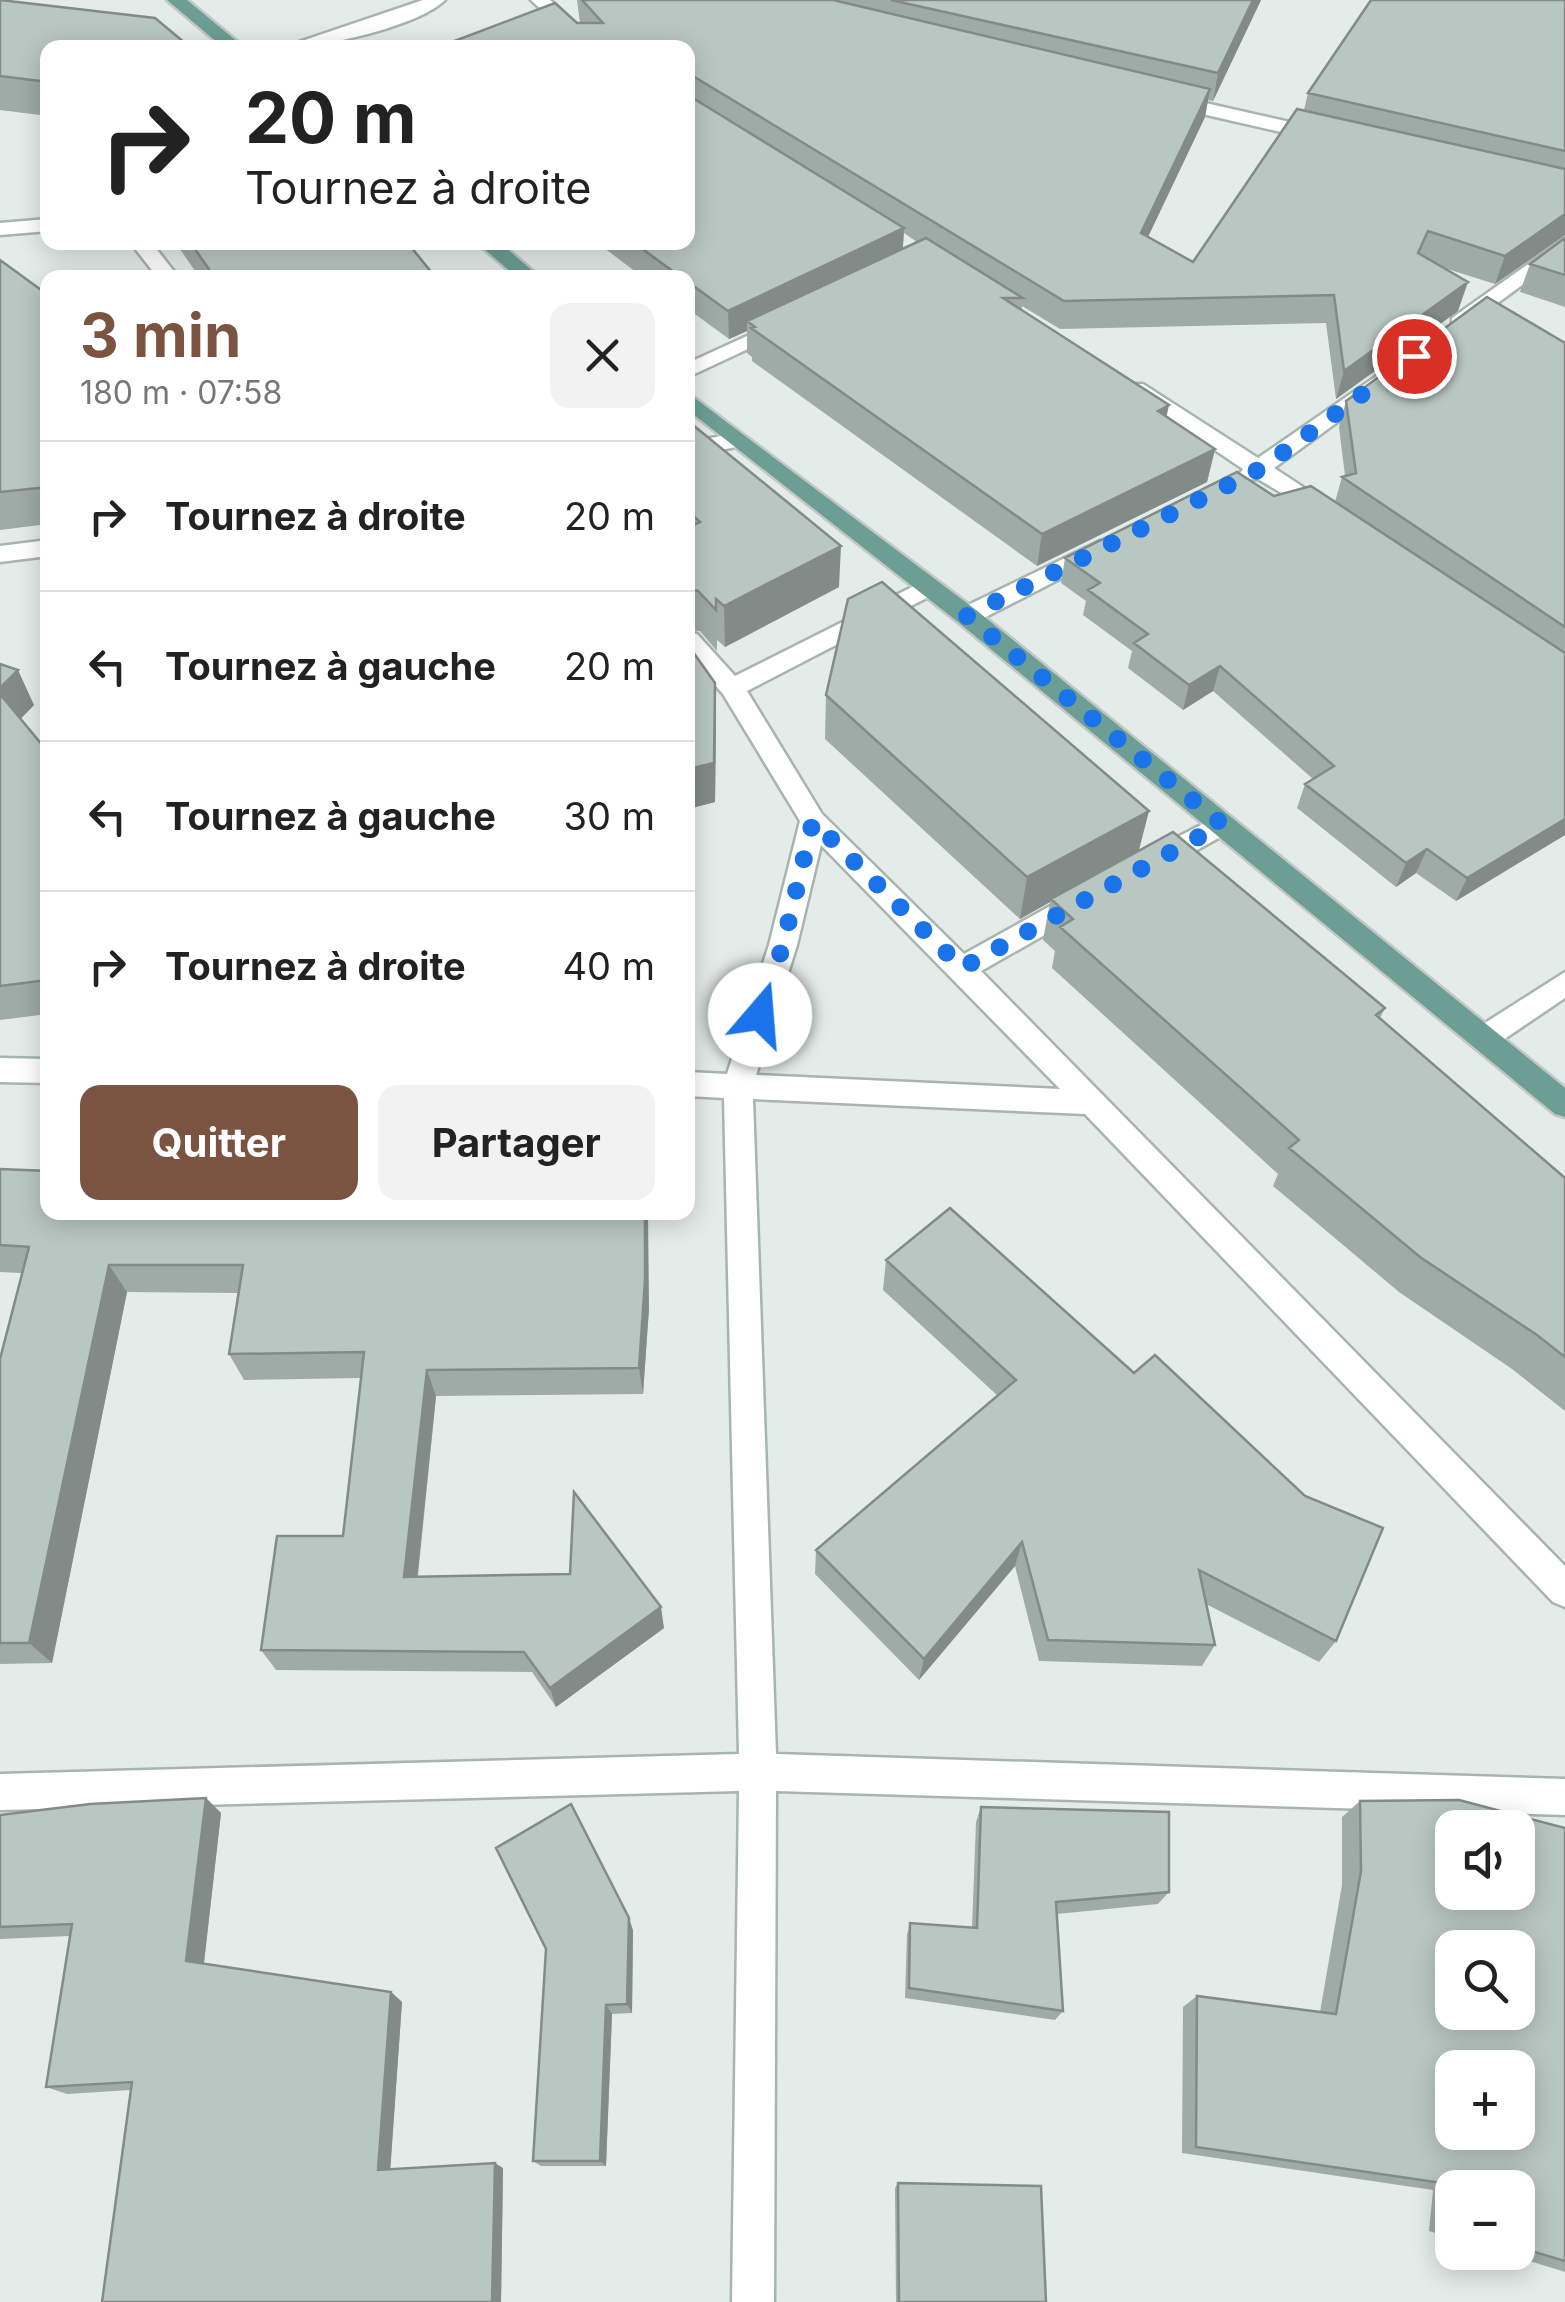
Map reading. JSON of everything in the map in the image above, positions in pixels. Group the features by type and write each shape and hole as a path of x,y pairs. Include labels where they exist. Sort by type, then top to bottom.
{"main road":[{"path":"176,0 226,40"},
{"path":"496,250 520,270"},
{"path":"695,406 967,616 1565,1105"}],"street":[{"path":"317,40 416,11 436,0"},
{"path":"540,0 583,40"},
{"path":"1156,98 1351,142"},
{"path":"0,229 40,226"},
{"path":"1438,338 1565,244"},
{"path":"146,250 163,270"},
{"path":"695,368 806,314"},
{"path":"1110,374 1262,468 1342,523"},
{"path":"1228,486 1262,468 1390,374"},
{"path":"695,448 738,440"},
{"path":"967,616 1123,538"},
{"path":"0,554 40,549"},
{"path":"732,688 928,587"},
{"path":"695,648 732,688 813,821 962,968 1565,1590"},
{"path":"753,2302 758,1772 738,1085 783,945 813,821"},
{"path":"1136,872 1222,824"},
{"path":"962,968 1101,891"},
{"path":"1484,1038 1565,983"},
{"path":"0,1070 40,1071"},
{"path":"695,1084 1088,1102"},
{"path":"0,1792 758,1772 1565,1797"}],"building":[{"path":"0,0 155,18 181,40 40,40 40,81 0,76"},
{"path":"582,0 833,0 1210,89 1141,233 1193,262 1297,109 1565,169 1565,214 1505,256 1428,231 1418,253 1468,282 1344,371 1334,295 1064,301 695,77 695,40 457,40 555,3 577,23 603,23"},
{"path":"891,0 1253,0 1218,73"},
{"path":"1371,0 1565,0 1565,151 1308,93"},
{"path":"695,99 904,228 728,311 695,287 695,270 671,270 644,250 695,250"},
{"path":"926,238 1023,298 1003,298 1169,405 1158,411 1215,449 1042,534 751,328 755,327 747,321"},
{"path":"1565,238 1565,275 1530,264"},
{"path":"196,250 413,250 430,270 209,270"},
{"path":"0,260 40,289 40,488 0,492"},
{"path":"1487,297 1565,343 1565,627 1342,477 1356,473 1346,401"},
{"path":"695,427 841,546 724,606 716,599 716,610 695,590 695,524 700,522 695,517"},
{"path":"1237,472 1274,496 1311,486 1565,653 1565,819 1467,878 1427,849 1406,863 1305,784 1334,766 1220,666 1189,685 1134,643 1148,634 1088,590 1100,583 1065,558"},
{"path":"882,582 1149,811 1027,877 826,695 848,599"},
{"path":"695,655 715,683 714,763 695,767"},
{"path":"0,664 18,670 0,688"},
{"path":"0,694 40,742 40,981 0,986"},
{"path":"1173,832 1385,1008 1376,1015 1565,1178 1565,1357 1420,1257 1289,1148 1299,1140 1060,927 1073,919 1051,899"},
{"path":"0,1169 40,1171 40,1220 645,1220 639,1368 427,1370 404,1577 570,1574 574,1492 661,1607 550,1688 524,1652 261,1650 277,1536 343,1536 364,1352 229,1354 243,1265 109,1265 29,1643 0,1643 0,1359 29,1247 0,1245"},
{"path":"950,1208 1134,1373 1155,1355 1305,1496 1383,1528 1336,1641 1199,1570 1215,1645 1048,1640 1022,1542 924,1659 816,1550 1016,1380 886,1260"},
{"path":"206,1798 186,1961 391,1992 378,2170 495,2163 492,2302 102,2302 132,2082 46,2087 72,1924 0,1927 0,1815 90,1804"},
{"path":"1459,1800 1497,1810 1435,1810 1435,1910 1535,1910 1535,1820 1565,1828 1565,2261 1535,2252 1535,2170 1435,2170 1435,2182 1196,2147 1197,1996 1336,2014 1361,1871 1360,1801"},
{"path":"571,1804 629,1918 627,2004 606,2005 600,2161 533,2161 546,1949 496,1848"},
{"path":"981,1807 1169,1812 1169,1892 1056,1902 1063,2011 909,1988 910,1923 977,1928"},
{"path":"898,2183 1041,2186 1046,2302 899,2302"}],"route":[{"path":"760,1015 783,945 813,821 962,968 1222,824 967,616 1262,468 1414,356"}]}
